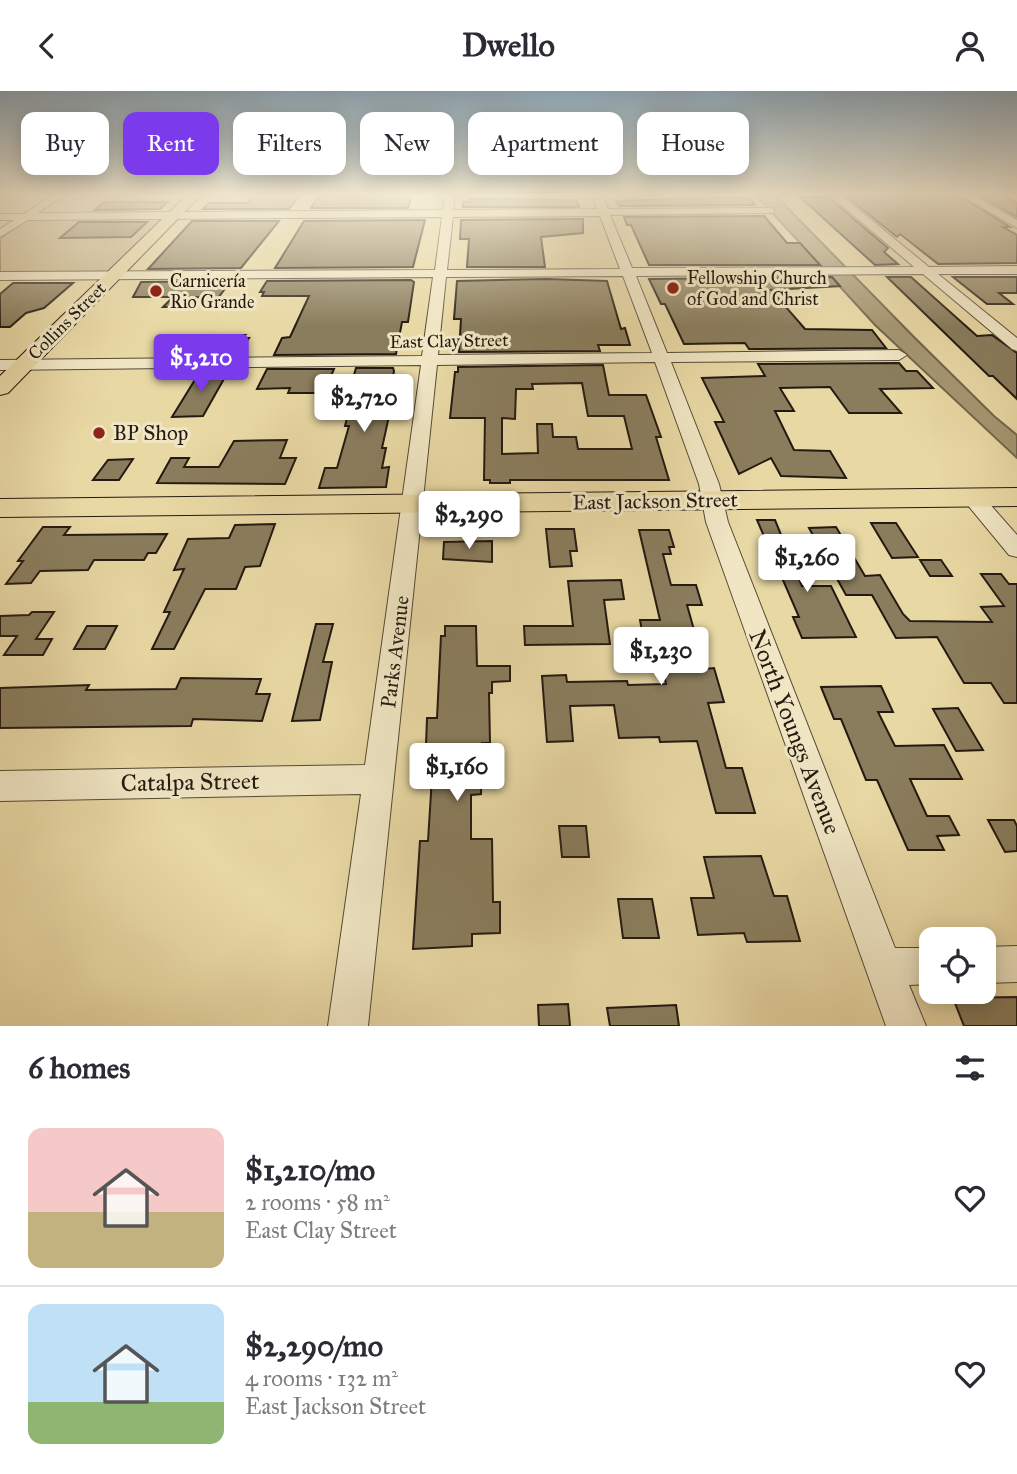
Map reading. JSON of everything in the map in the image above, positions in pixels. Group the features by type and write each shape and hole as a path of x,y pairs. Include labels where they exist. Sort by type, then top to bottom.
{"main road":[{"name":"Collins Street","path":"0,388 150,239"},
{"name":"East Jackson Street","path":"0,508 1017,497"}],"street":[{"name":"Parks Avenue","path":"348,1026 445,239"},
{"name":"North Youngs Avenue","path":"614,239 686,420 717,522 906,1026"},
{"path":"889,239 1017,346"},
{"path":"0,276 1017,270"},
{"name":"East Clay Street","path":"0,365 899,355"},
{"path":"973,498 1017,549"},
{"name":"Catalpa Street","path":"0,786 379,779"},
{"path":"996,965 1017,964"},
{"path":"884,967 919,966"}],"shaded area":[{"path":"0,239 147,239 111,273 0,275"},
{"path":"796,239 818,239 994,416 1017,435 1017,458 875,325"}],"building":[{"path":"176,239 265,239 241,268 148,269"},
{"path":"293,239 420,239 413,267 275,268"},
{"path":"460,239 541,239 545,267 467,267 469,239"},
{"path":"637,239 783,239 787,243 800,243 820,265 649,265"},
{"path":"846,239 877,239 888,248 884,252 898,264 875,265"},
{"path":"906,239 1017,239 1017,263 938,264"},
{"path":"832,277 840,286 771,290 805,329 872,330 886,348 749,349 745,343 684,344 665,304 661,304 649,279"},
{"path":"887,277 911,277 977,336 992,335 1017,353 1017,399 993,376 989,376"},
{"path":"953,277 1017,277 1017,293 999,293 1013,304 987,304"},
{"path":"231,281 218,298 196,297 189,307 163,307 173,297 133,297 141,282"},
{"path":"267,281 414,282 408,322 402,322 396,354 274,355 282,338 290,337 309,296 262,296 264,292 260,292"},
{"path":"457,281 607,281 621,329 625,328 630,345 598,345 600,351 459,352 461,319 454,319"},
{"path":"13,283 73,283 44,308 26,313 10,327 0,327 0,294"},
{"path":"222,335 245,335 242,338 249,338 237,355 210,355"},
{"path":"899,363 906,371 917,371 933,388 880,389 901,413 849,413 830,387 780,388 794,411 775,411 794,450 830,451 846,478 781,476 771,458 739,474 715,422 724,422 702,378 765,376 758,364"},
{"path":"603,365 609,395 646,395 661,437 656,437 669,480 510,480 510,483 490,483 490,480 484,480 485,418 450,418 455,372 458,372 458,367","holes":["582,383 588,416 624,416 632,449 578,449 576,437 553,437 552,424 537,424 538,453 502,454 502,418 515,419 516,389 533,389 532,384"]},
{"path":"356,368 393,368 394,371 382,448 386,448 382,468 389,467 386,487 319,488 325,468 337,468 349,426 345,426 355,385 351,385"},
{"path":"267,369 334,369 320,393 288,393 290,388 257,389"},
{"path":"201,370 229,370 203,416 172,417"},
{"path":"287,440 280,458 296,458 285,484 157,483 171,458 189,458 184,467 219,467 234,441"},
{"path":"133,459 119,480 93,480 108,460"},
{"path":"757,520 775,520 802,586 831,586 856,637 802,638 793,617 799,617"},
{"path":"871,523 896,523 918,557 892,558"},
{"path":"275,524 260,566 245,567 236,589 205,589 174,649 152,649 170,612 164,612 184,569 174,570 188,539 229,538 235,525"},
{"path":"43,527 70,527 64,535 167,534 156,553 148,553 144,560 94,560 88,570 40,571 31,583 6,584 23,561 18,561"},
{"path":"836,527 865,576 880,575 910,621 992,622 981,607 1004,606 981,574 1001,574 1009,584 1017,584 1017,703 1004,703 991,683 964,683 937,637 896,638 872,595 846,595 809,528"},
{"path":"546,529 574,529 577,551 570,551 572,566 550,567"},
{"path":"639,530 669,530 674,547 669,547 671,554 663,554 671,585 696,585 702,605 687,605 705,669 714,668 724,702 708,703 726,768 742,768 755,813 716,813 697,741 660,742 659,737 619,738 614,705 570,706 573,741 547,742 542,676 566,675 567,682 627,681 628,685 666,684 658,646 645,647 640,620 660,620"},
{"path":"492,541 492,562 443,559 444,542"},
{"path":"920,560 941,560 952,576 930,576"},
{"path":"621,580 624,599 604,600 610,644 525,645 524,626 573,626 568,581"},
{"path":"32,612 54,612 36,639 52,639 43,655 4,655 17,636 0,636 0,616 29,615"},
{"path":"316,624 333,624 323,662 332,662 320,720 292,721"},
{"path":"87,626 117,626 105,649 74,649"},
{"path":"445,626 476,626 477,666 510,666 510,681 492,682 492,693 489,693 490,743 482,743 481,794 471,795 471,839 492,839 493,902 500,902 500,933 472,934 472,946 413,949 420,841 428,841 434,745 426,745 427,718 437,718 441,636 445,636"},
{"path":"181,678 261,679 256,694 270,694 262,721 193,719 191,726 0,728 0,688 89,685 86,690 176,689"},
{"path":"881,686 893,712 878,712 895,746 944,745 962,779 910,779 927,816 949,816 959,835 937,836 944,850 908,850 877,780 866,780 841,719 834,719 821,687"},
{"path":"958,708 983,750 956,751 933,709"},
{"path":"988,820 1014,820 1017,826 1017,851 1005,852"},
{"path":"559,826 586,826 589,857 562,857"},
{"path":"761,856 774,896 787,896 800,941 747,942 744,933 698,935 691,898 714,898 704,857"},
{"path":"618,899 652,899 659,938 623,938"},
{"path":"996,997 1017,997 1017,1026 964,1026 955,1004 996,1004"},
{"path":"568,1004 570,1026 539,1026 538,1005"},
{"path":"676,1005 679,1026 610,1026 607,1008"}],"place":[{"name":"Fellowship Church of God and Christ","path":"673,288"},
{"name":"Carnicería Rio Grande","path":"156,291"},
{"name":"BP Shop","path":"99,433"}]}
